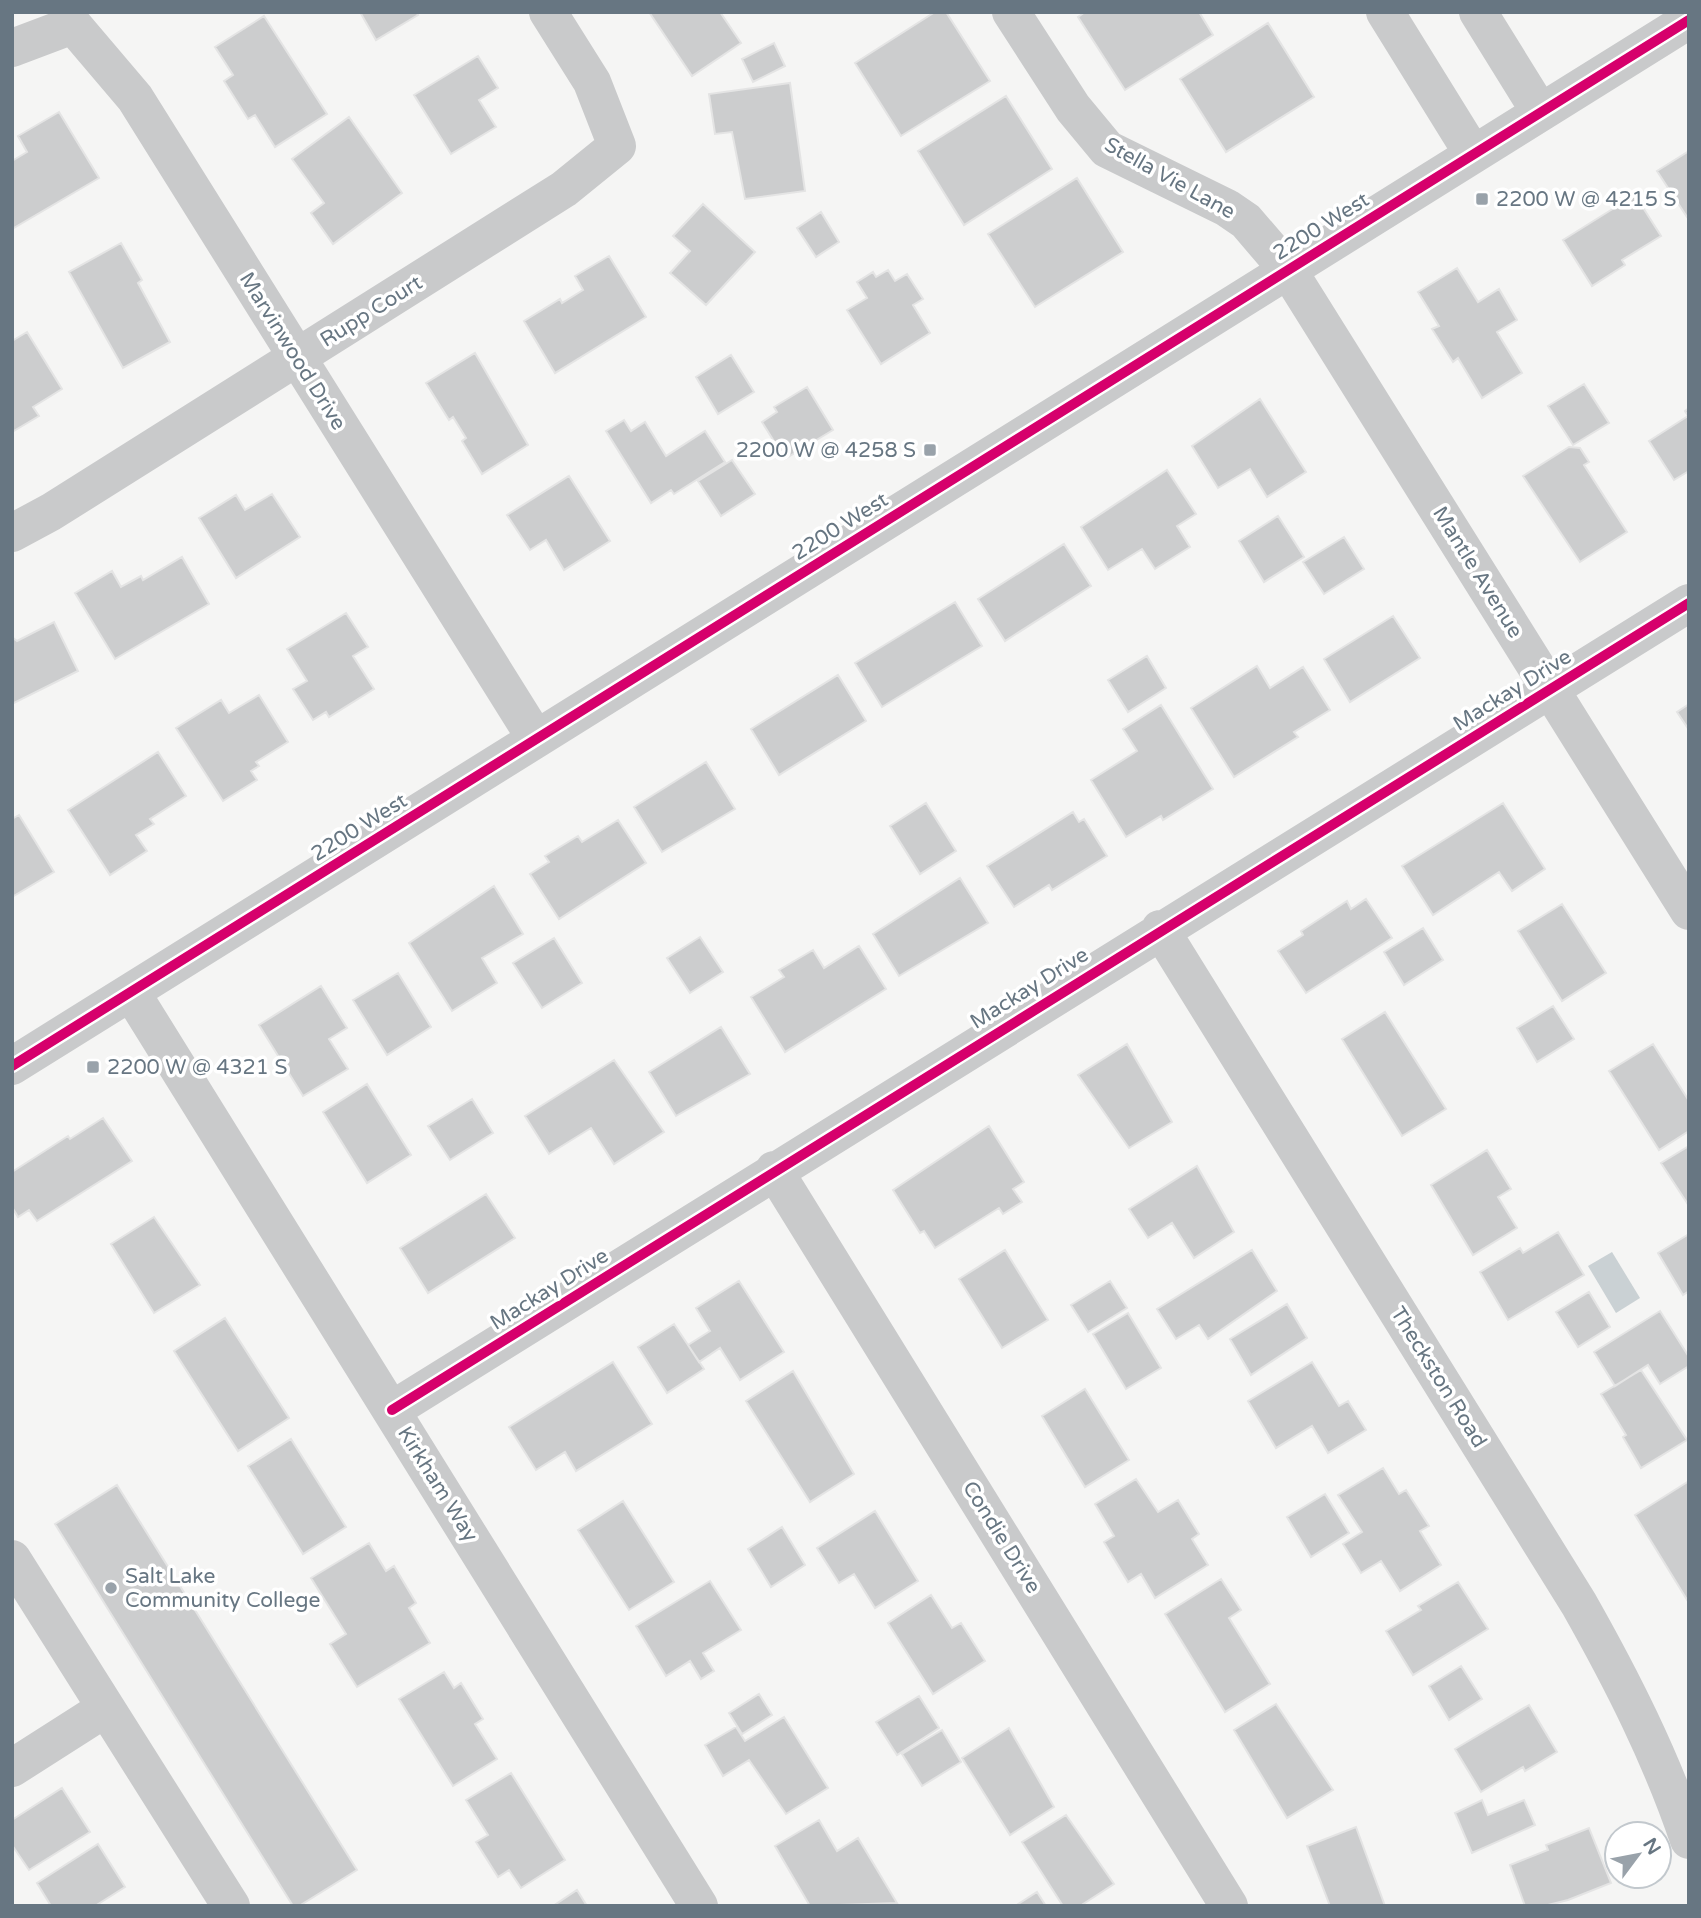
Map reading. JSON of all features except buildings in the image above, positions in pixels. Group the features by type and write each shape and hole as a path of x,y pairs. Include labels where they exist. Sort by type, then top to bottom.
{"street":[{"name":"Rupp Court","path":"12,533 298,358 564,189 617,146 592,82 548,12"},
{"name":"Stella Vie Lane","path":"1011,12 1073,108 1107,149 1227,208 1245,220 1288,270"},
{"path":"1385,12 1473,154"},
{"path":"1478,12 1540,112"},
{"name":"2200 West","path":"12,1066 1689,20"},
{"name":"Marvinwood Drive","path":"12,48 73,26 135,98 536,739"},
{"name":"Mantle Avenue","path":"1288,270 1689,911"},
{"name":"Mackay Drive","path":"392,1410 1160,929 1689,603"},
{"name":"Theckston Road","path":"1160,929 1579,1604 1628,1690 1671,1787 1689,1840"},
{"name":"Kirkham Way","path":"131,992 699,1906"},
{"name":"Condie Drive","path":"774,1170 1229,1906"},
{"path":"12,1559 25,1608 106,1708 231,1906"},
{"path":"12,1768 106,1708"}],"shaded area":[{"path":"1612,1252 1640,1298 1616,1313 1588,1266"}],"cycle path":[{"path":"12,1066 1689,20"},
{"path":"392,1410 1689,603"}],"place":[{"name":"2200 W @ 4215 S","path":"1482,199"},
{"name":"2200 W @ 4258 S","path":"930,450"},
{"name":"2200 W @ 4321 S","path":"93,1067"},
{"name":"Salt Lake Community College","path":"111,1588"}]}
